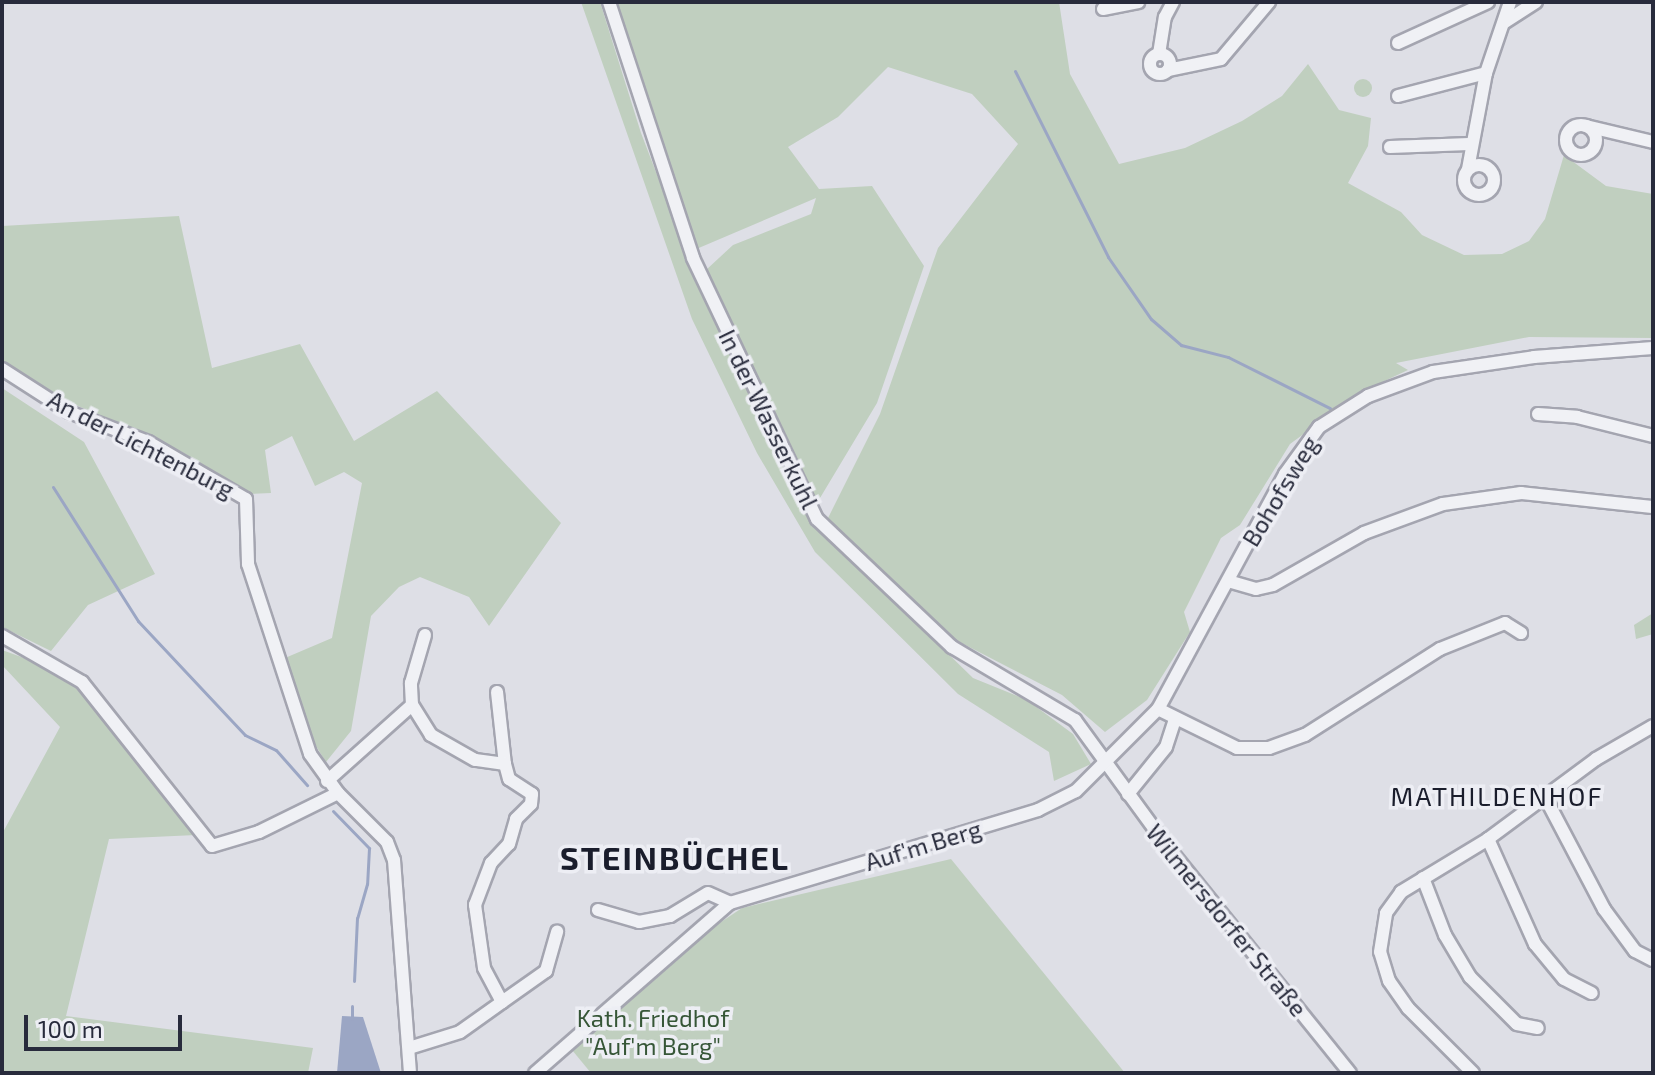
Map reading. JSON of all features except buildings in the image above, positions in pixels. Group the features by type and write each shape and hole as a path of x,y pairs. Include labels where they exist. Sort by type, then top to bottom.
{"street":[{"name":"In der Wasserkuhl","path":"609,2 693,258 817,519 952,647 1075,720 1106,766"},
{"path":"1103,9 1138,2"},
{"path":"1186,2 1174,2 1165,17 1159,54 1168,57 1168,70 1221,59 1269,2"},
{"path":"1398,43 1488,2"},
{"path":"1468,169 1469,144 1486,73 1510,2"},
{"path":"1505,22 1536,2"},
{"path":"1398,96 1486,73"},
{"path":"1586,126 1653,142"},
{"path":"1390,147 1469,144"},
{"name":"Bohofsweg","path":"1106,766 1158,709 1302,445 1319,427 1368,396 1433,372 1534,357 1653,348"},
{"name":"An der Lichtenburg","path":"2,369 69,412 148,442 246,499 248,564 299,726 327,781 387,842 394,860 410,1073"},
{"path":"1538,414 1577,417 1653,436"},
{"path":"1228,581 1248,588 1273,585 1375,527 1443,504 1521,493 1653,507"},
{"path":"1158,709 1237,748 1269,748 1305,735 1440,649 1505,623 1521,633"},
{"path":"425,635 416,652 412,705 431,735 445,745 475,760 505,764"},
{"path":"2,636 67,671 92,692 212,846 259,832 338,793"},
{"path":"497,692 509,779 528,786 531,804 516,819 509,844 491,863 475,905 484,968 502,1002"},
{"path":"327,781 412,705"},
{"path":"1128,794 1166,747 1175,719"},
{"path":"1473,1073 1398,997 1383,968 1379,940 1386,913 1401,892 1488,839 1596,759 1653,726"},
{"name":"Wilmersdorfer Straße","path":"1106,766 1350,1073"},
{"name":"Auf'm Berg","path":"535,1073 730,903 1038,810 1076,791 1106,766"},
{"path":"1545,797 1604,909 1635,951 1653,960"},
{"path":"1488,839 1535,944 1564,979 1592,993"},
{"path":"1423,878 1445,935 1470,977 1517,1024 1538,1028"},
{"name":"Auf'm Berg","path":"598,910 639,922 670,916 708,893 730,903"},
{"path":"409,1048 460,1032 546,971 557,932"}],"green space":[{"path":"581,2 600,2 641,133 709,310 812,521 973,678 1027,700 1073,734 1091,764 1054,781 1049,752 958,694 815,552 757,453 692,319"},
{"path":"614,2 1059,2 1070,74 1119,164 1185,148 1242,121 1282,96 1308,64 1339,110 1371,118 1368,146 1348,183 1401,212 1422,235 1464,255 1502,254 1529,241 1545,219 1564,155 1606,186 1653,194 1653,338 1529,337 1396,363 1408,370 1361,392 1290,444 1240,525 1221,538 1184,612 1190,632 1147,700 1105,732 1062,695 950,637 827,520 880,414 938,248 1018,144 972,94 888,67 838,117 788,147 819,189 872,186 924,266 877,403 817,503 706,270 733,245 811,214 816,198 694,250"},
{"path":"1363,79 1372,88 1363,97 1354,88"},
{"path":"179,216 212,368 300,344 354,441 437,391 561,523 489,626 469,597 420,577 399,587 371,616 351,731 326,762 307,732 285,658 332,638 362,483 344,472 315,486 292,436 265,450 271,493 248,494 182,452 69,402 2,360 2,226"},
{"path":"2,388 84,442 155,574 88,605 51,651 2,627"},
{"path":"1653,613 1653,634 1636,639 1634,625"},
{"path":"2,650 38,663 81,690 196,835 109,839 66,1016 313,1048 308,1073 2,1073 2,834 60,727 2,665"},
{"name":"Kath. Friedhof \"Auf'm Berg\"","path":"951,859 1125,1073 591,1073 572,1050 706,932 742,908"}],"water":[{"path":"342,1016 363,1017 381,1073 337,1073"}],"waterway":[{"path":"1015,71 1108,257 1151,319 1181,345 1228,357 1330,408"},
{"path":"53,487 138,621 245,735 276,750 307,785"},
{"path":"333,811 369,848 367,884 357,918 354,981"},
{"path":"352,1006 352,1019"}],"district":[{"name":"MATHILDENHOF","path":"1497,796"},
{"name":"STEINBÜCHEL","path":"675,857"}]}
